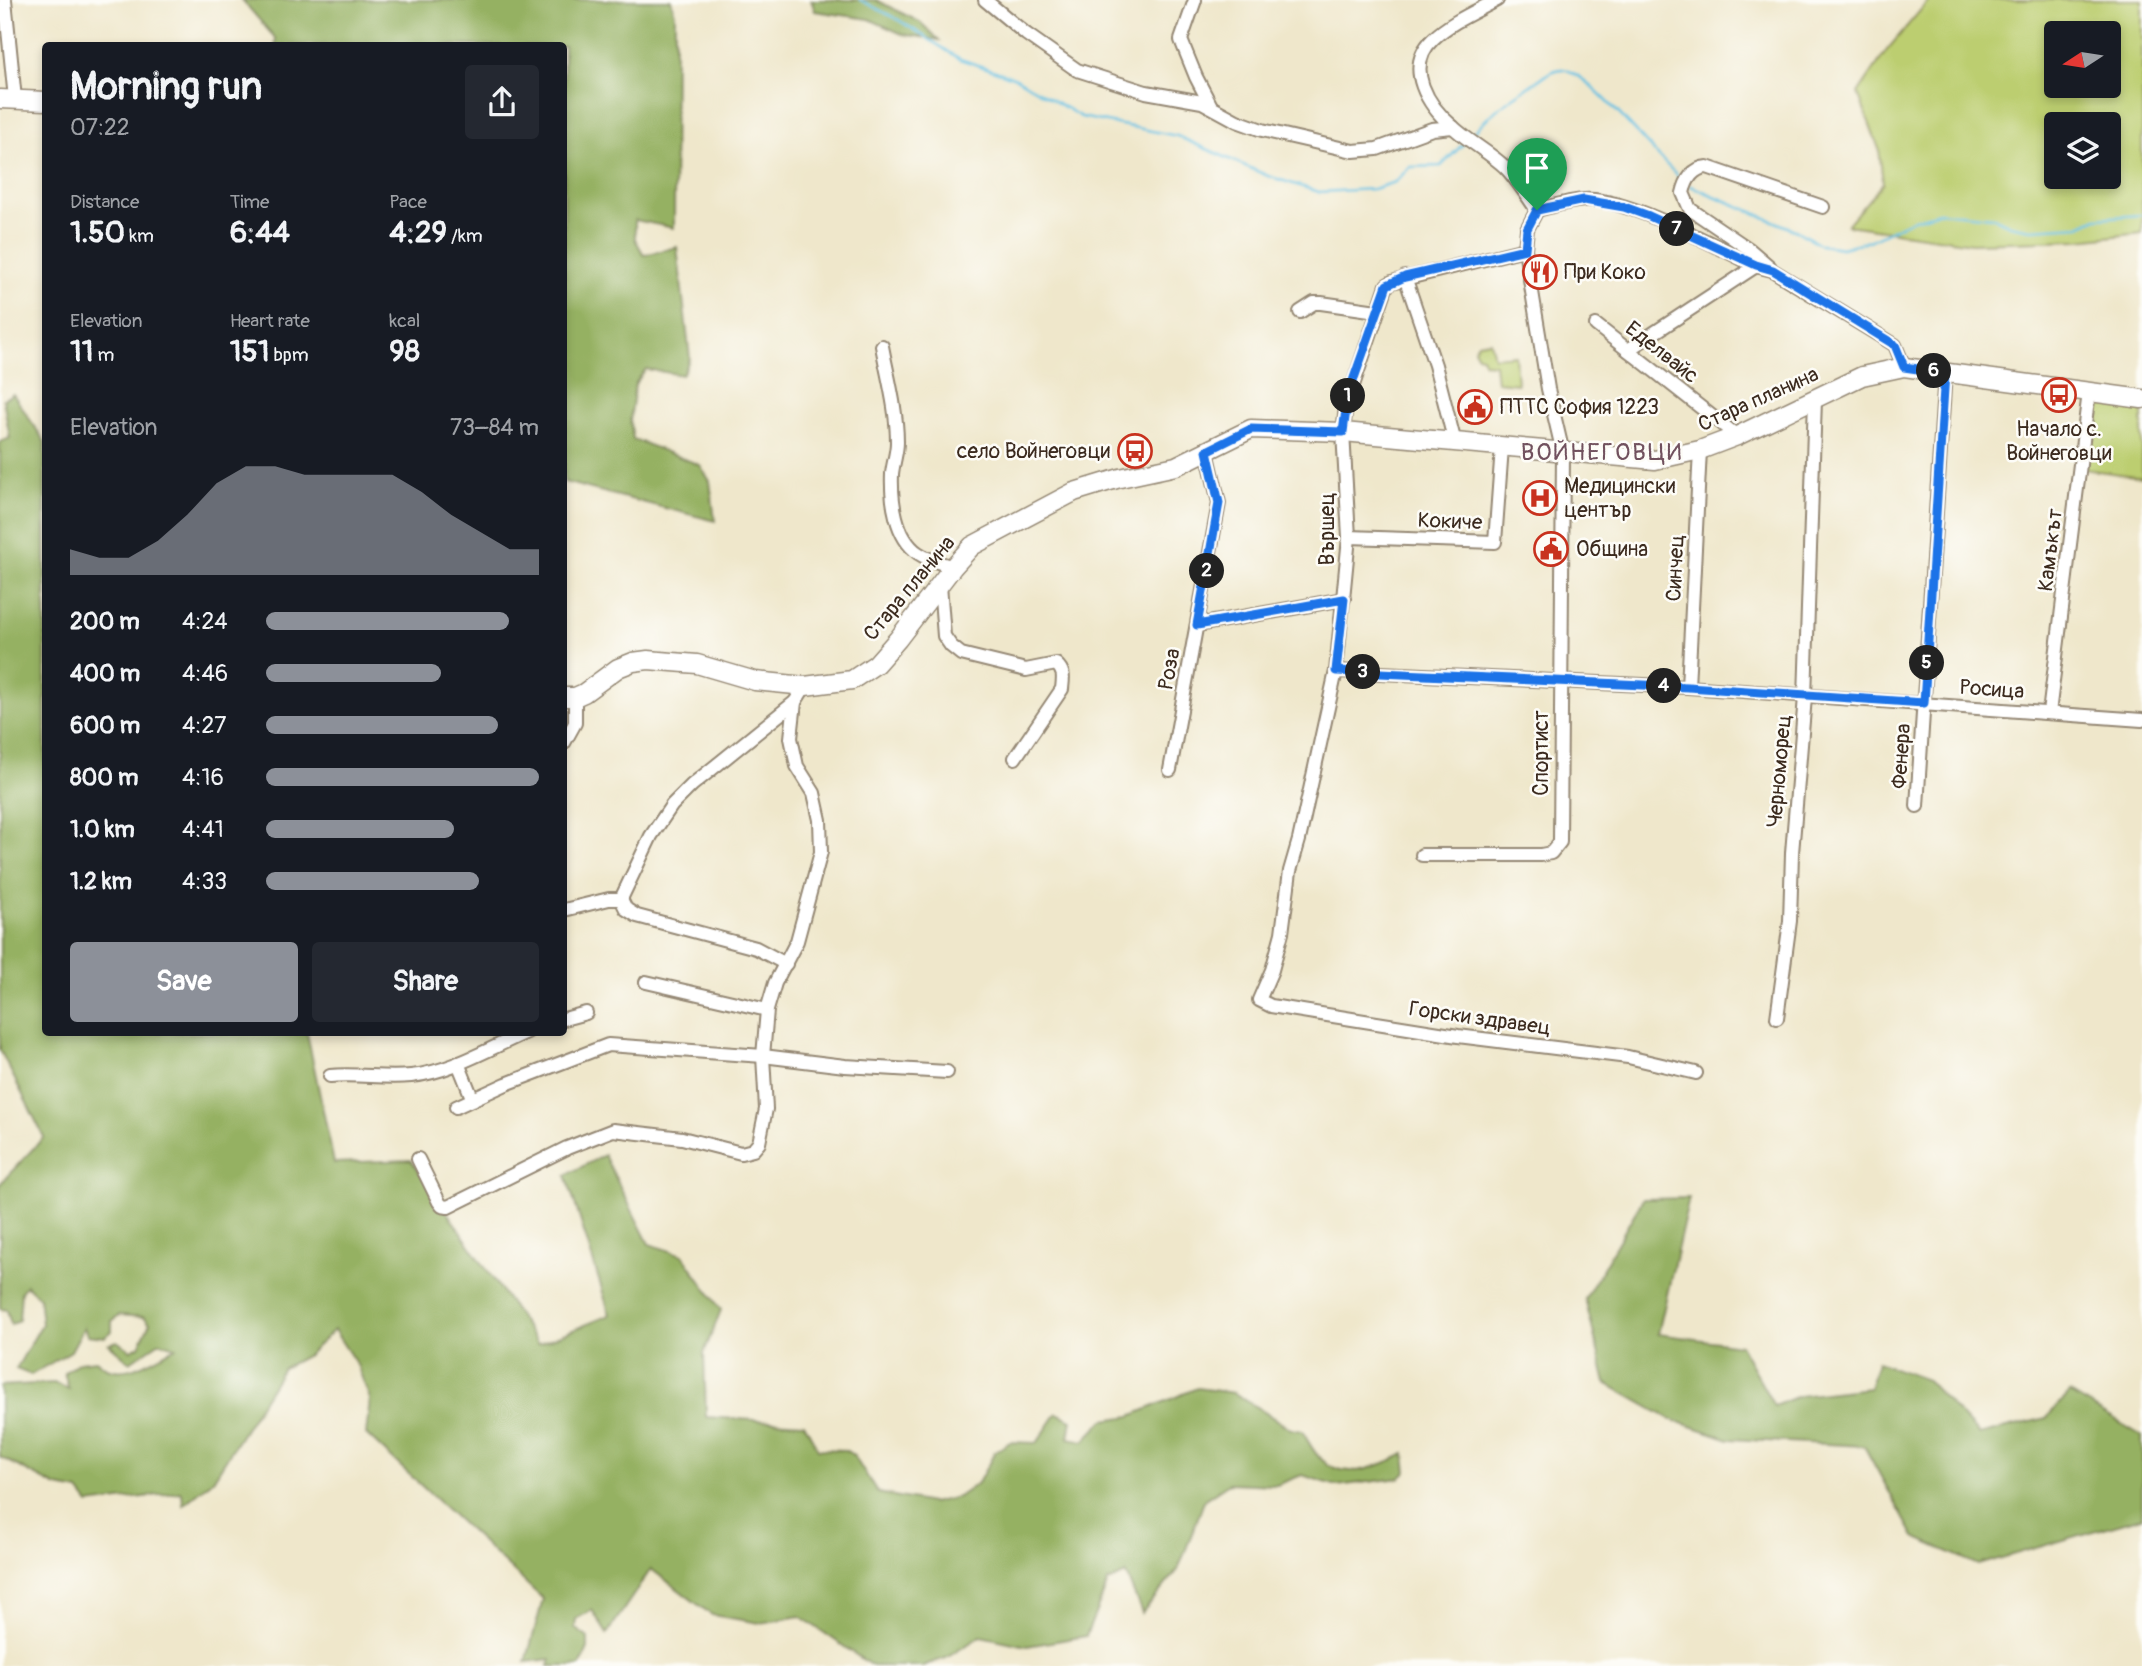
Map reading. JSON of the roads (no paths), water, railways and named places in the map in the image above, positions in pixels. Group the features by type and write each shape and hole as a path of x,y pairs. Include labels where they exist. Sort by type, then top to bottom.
{"street":[{"path":"5,0 8,99 42,101"},
{"path":"985,0 1026,34 1077,70 1146,92 1188,98 1262,130 1353,151 1377,149 1432,129 1452,127"},
{"path":"1195,0 1181,40 1182,48 1211,106"},
{"path":"1497,0 1454,23 1431,41 1420,63 1420,82 1427,99 1452,127 1506,168 1537,210 1584,200 1624,207 1773,270"},
{"path":"1823,207 1707,167 1702,167 1688,180 1683,193 1690,209 1749,249 1773,270 1895,345 1904,367"},
{"name":"Спортист","path":"1422,855 1541,855 1554,850 1560,842 1563,453 1548,389 1525,249 1527,229 1537,210"},
{"path":"1455,443 1436,365 1405,277 1525,249"},
{"path":"1628,349 1756,265"},
{"name":"Вършец","path":"1259,1000 1272,970 1282,933 1290,871 1300,840 1336,671 1349,537 1343,432 1348,395 1387,285 1405,277"},
{"path":"1300,312 1314,303 1321,303 1377,312"},
{"name":"Еделвайс","path":"1596,325 1737,436"},
{"path":"882,346 895,414 897,443 892,475 894,508 900,527 908,544 918,553 953,567"},
{"name":"Стара планина","path":"569,697 584,693 618,668 648,660 697,664 755,681 805,686 852,680 876,664 972,547 1074,492 1094,484 1176,466 1251,429 1343,432 1655,460 1700,450 1737,436 1862,376 1904,367 2142,399"},
{"name":"Фенера","path":"1917,806 1945,373"},
{"name":"Камъкът","path":"2049,713 2089,392"},
{"name":"Черноморец","path":"1777,1018 1790,920 1792,853 1805,697 1815,400"},
{"name":"Кокиче","path":"1349,537 1495,542 1502,447"},
{"name":"Синчец","path":"1688,687 1700,450"},
{"name":"Роза","path":"1170,770 1219,503 1207,451"},
{"path":"940,585 944,636 961,654 1026,670 1056,664 1061,669 1062,689 1015,758"},
{"path":"1197,625 1344,599"},
{"name":"Росица","path":"1336,671 1688,687 2142,720"},
{"path":"621,900 651,836 672,805 692,785 794,702 805,686"},
{"path":"567,738 575,723 569,697"},
{"path":"418,1159 439,1202 448,1207 566,1148 613,1130 682,1138 741,1153 753,1150 759,1143 766,1109 763,1056 767,1010 775,983 797,941 821,852 820,820 814,793 797,766 793,754 791,738 794,702"},
{"path":"567,909 609,899 621,900"},
{"path":"621,900 626,909 637,916 756,948 786,964"},
{"path":"646,982 767,1010"},
{"name":"Горски здравец","path":"1259,1000 1271,1006 1418,1030 1628,1057 1696,1073"},
{"path":"567,1018 586,1013"},
{"path":"330,1076 413,1076 458,1063 518,1036"},
{"path":"456,1107 607,1045 947,1072"},
{"path":"458,1063 473,1100"}],"waterway":[{"path":"860,0 897,19 960,59 1016,78 1081,117 1177,136 1268,176 1319,192 1373,189 1395,182 1410,167 1441,166 1464,143"},
{"path":"1471,135 1512,98 1548,74 1561,69 1588,83 1683,180"},
{"path":"1691,186 1797,231 1821,245 1842,248 1871,240 1914,219 1939,212 1993,217 2010,225 2031,229 2080,226 2097,218 2142,215"}],"place":[{"name":"При Коко","path":"1540,272"},
{"name":"Начало с. Войнеговци","path":"2059,395"},
{"name":"ПТТС София 1223","path":"1475,407"},
{"name":"село Войнеговци","path":"1135,451"},
{"name":"Медицински център","path":"1540,498"},
{"name":"Община","path":"1551,549"}],"district":[{"name":"ВОЙНЕГОВЦИ","path":"1602,452"}]}
